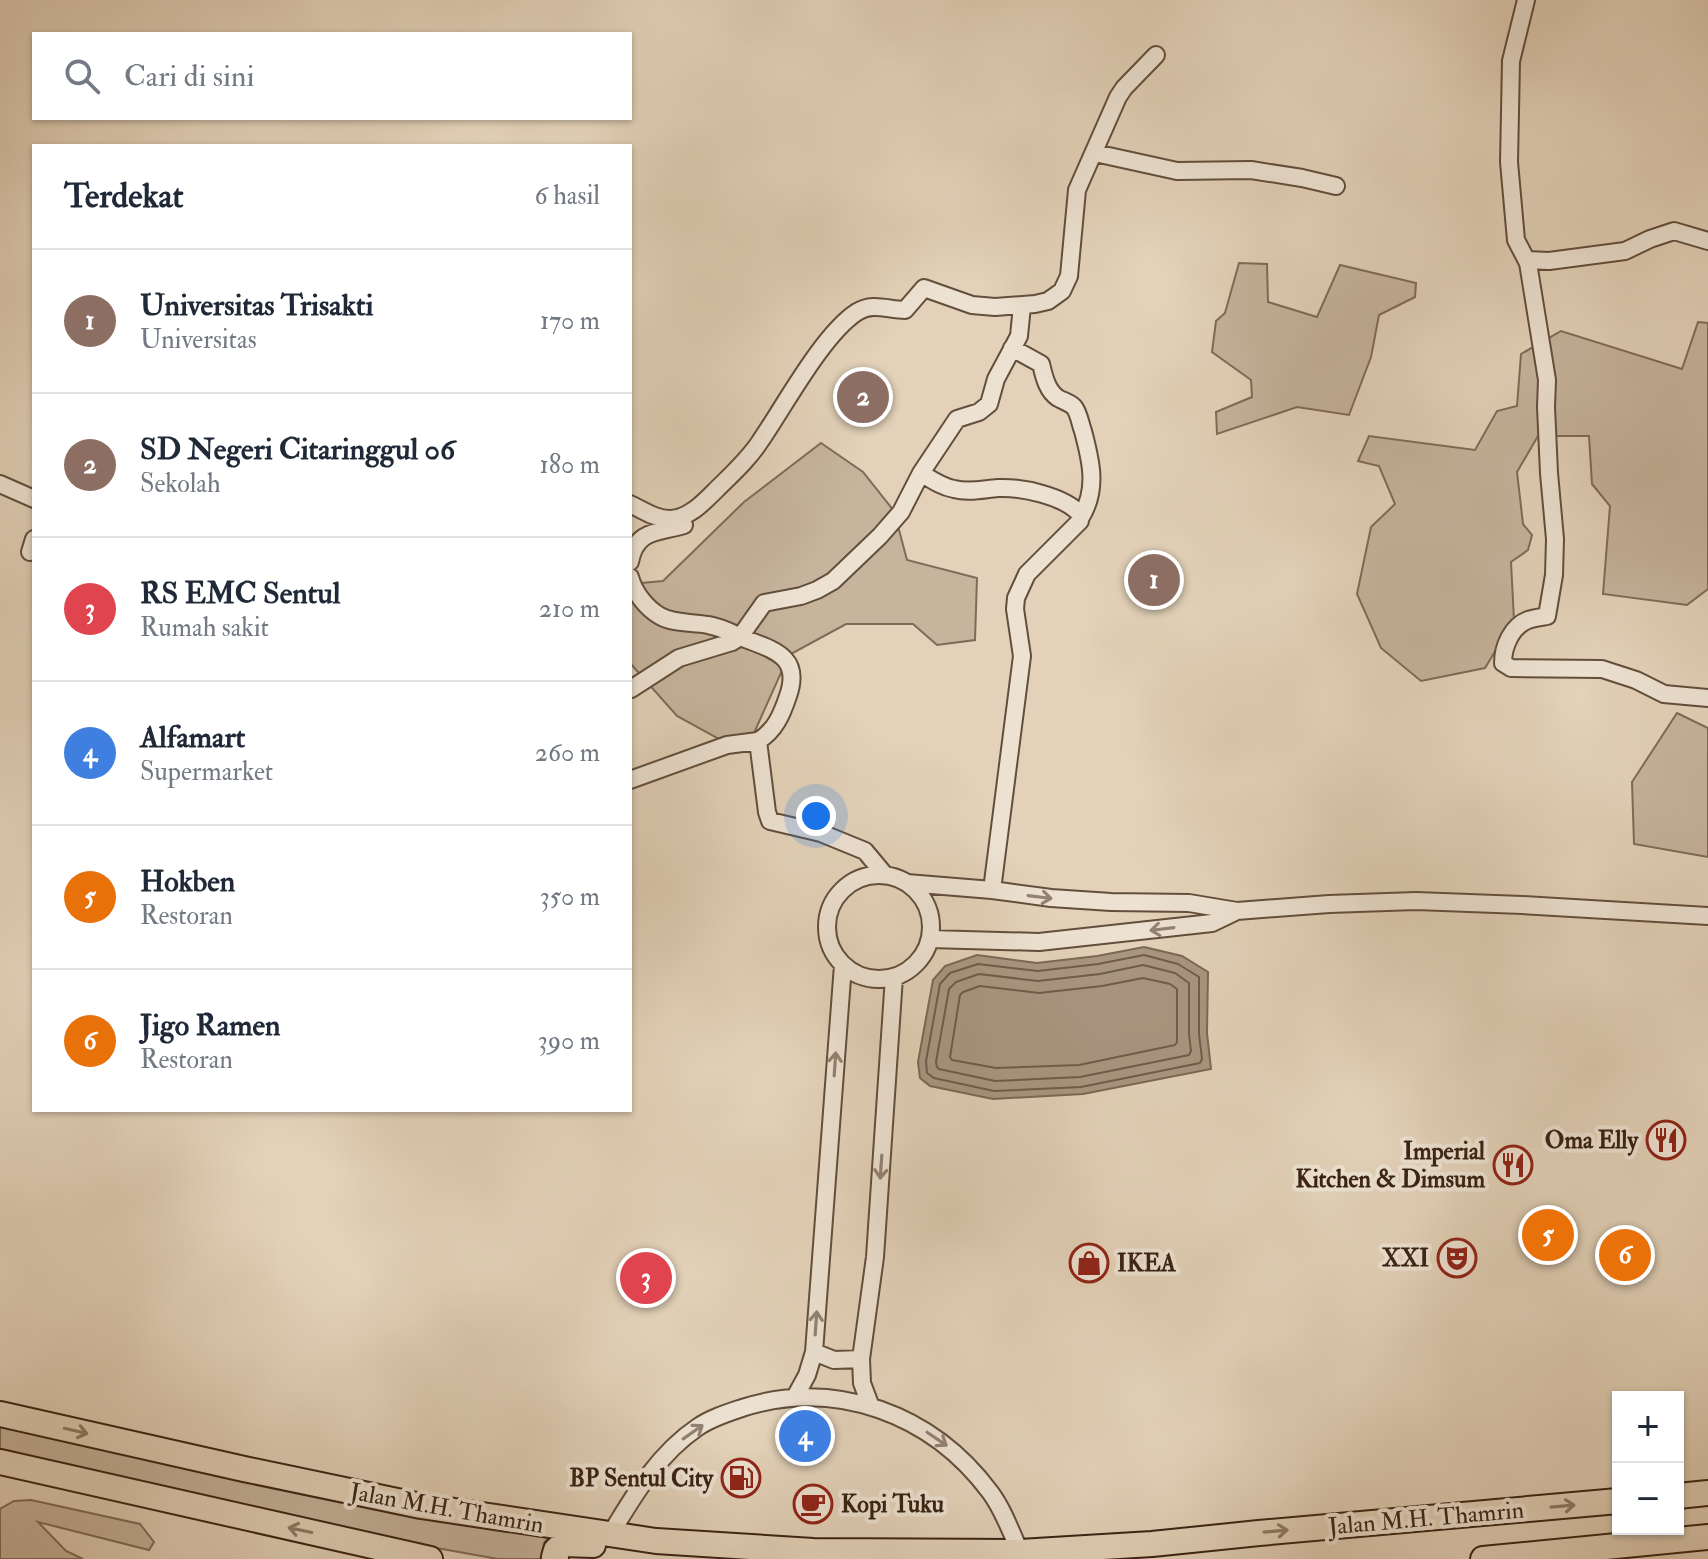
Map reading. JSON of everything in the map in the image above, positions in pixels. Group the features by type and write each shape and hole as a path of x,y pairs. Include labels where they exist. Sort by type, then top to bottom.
{"main road":[{"name":"Jalan M.H. Thamrin","path":"0,1414 421,1506 656,1541 813,1551 1020,1552 1152,1544 1612,1502"},
{"name":"Jalan M.H. Thamrin","path":"0,1462 430,1559"},
{"path":"1684,1495 1708,1493"},
{"name":"Jalan M.H. Thamrin","path":"1483,1559 1708,1537"},
{"path":"556,1559 556,1550 563,1544 628,1548 656,1541"}],"street":[{"path":"1526,0 1511,61 1508,136 1515,235 1527,260 1547,380 1554,575 1547,616 1526,620 1513,631 1503,663 1511,668 1602,669 1636,680 1664,694 1708,698"},
{"path":"632,505 658,518 674,519 688,514 708,498 750,456 824,347 842,325 858,312 871,307 905,310 924,288 984,307 1022,306 1048,301 1062,291 1069,276 1077,190 1118,97 1156,55"},
{"path":"1095,153 1177,171 1251,170 1336,186"},
{"path":"1527,260 1549,261 1625,251 1674,231 1708,241"},
{"path":"632,688 679,658 722,646 740,637 764,603 817,590 833,581 870,546 901,512 921,473 957,419 979,412 989,404 996,379 1020,329 1022,306"},
{"path":"992,890 1022,656 1016,598 1027,574 1080,521 1092,486 1091,459 1078,414 1072,405 1056,397 1046,384 1041,364 1012,348"},
{"path":"921,473 942,486 957,490 1016,488 1032,491 1070,505 1081,517"},
{"path":"0,484 32,498"},
{"path":"632,553 644,536 692,523 708,498"},
{"path":"632,581 639,596 660,616 670,621 711,625 779,652 789,663 793,677 785,709 766,737 727,745 632,779"},
{"path":"758,741 770,821 821,833 865,851 885,875"},
{"path":"885,875 916,889 931,917 930,939 921,959 913,967 894,977 862,977 836,957 827,937 827,915 837,896 853,881 885,875"},
{"path":"907,883 1051,898 1189,903 1237,911 1416,901 1708,916"},
{"path":"930,939 1053,941 1212,923 1237,911"},
{"path":"795,1397 807,1375 814,1352 843,965"},
{"path":"871,1407 862,1383 861,1359 875,1257 894,977"},
{"path":"814,1352 834,1360 861,1359"},
{"path":"610,1535 644,1481 680,1441 699,1426 724,1414 769,1400 795,1397 845,1399 904,1418 947,1444 993,1495 1020,1552"}],"shaded area":[{"path":"1239,263 1267,264 1268,302 1317,317 1340,265 1416,283 1415,297 1379,315 1371,357 1349,415 1297,407 1217,434 1216,412 1252,397 1251,380 1212,352 1216,321 1225,313"},
{"path":"1698,322 1708,323 1708,589 1687,605 1603,594 1610,506 1592,484 1589,436 1538,436 1517,472 1523,524 1532,535 1528,550 1511,562 1514,620 1485,668 1421,681 1381,648 1357,594 1371,527 1395,504 1379,466 1358,461 1369,436 1475,450 1497,411 1517,406 1521,354 1561,331 1682,369"},
{"path":"821,443 863,472 894,511 907,560 977,578 975,640 937,645 913,624 846,624 789,655 754,733 726,743 677,716 632,665 632,584 663,581 744,502"},
{"path":"1677,713 1708,728 1708,857 1634,844 1632,782"},
{"path":"0,1422 550,1536 544,1543 542,1555 546,1559 498,1559 314,1526 0,1452"},
{"path":"31,1500 140,1524 154,1542 149,1550 38,1522 66,1551 83,1559 0,1559 0,1509 14,1501"}],"water":[{"path":"1144,947 1182,956 1208,972 1207,1033 1211,1069 1083,1094 993,1099 930,1086 920,1078 918,1062 933,980 945,966 977,955 1037,963"}],"place":[{"name":"SD Negeri Citaringgul 06","path":"863,397"},
{"name":"Universitas Trisakti","path":"1154,580"},
{"name":"Oma Elly","path":"1666,1140"},
{"name":"Imperial Kitchen & Dimsum","path":"1513,1165"},
{"name":"Hokben","path":"1548,1235"},
{"name":"Jigo Ramen","path":"1625,1255"},
{"name":"XXI","path":"1457,1258"},
{"name":"IKEA","path":"1089,1263"},
{"name":"RS EMC Sentul","path":"646,1278"},
{"name":"Alfamart","path":"805,1436"},
{"name":"BP Sentul City","path":"741,1478"},
{"name":"Kopi Tuku","path":"813,1504"}]}
